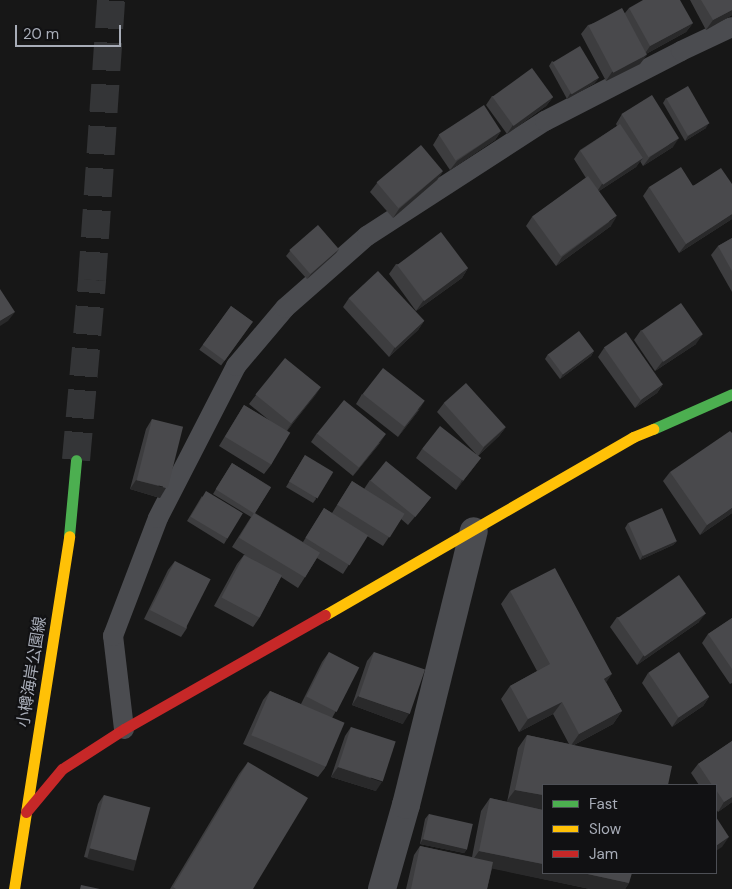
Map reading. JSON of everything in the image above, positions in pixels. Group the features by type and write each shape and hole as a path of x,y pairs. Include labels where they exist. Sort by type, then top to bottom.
{"street":[{"path":"26,812 62,769 124,729 474,530 633,437 732,394"},
{"name":"小樽海岸公園線","path":"14,889 68,545 76,460"},
{"path":"382,889 406,805 474,530"}],"lane":[{"path":"124,729 113,636 158,518 236,366 285,308 367,236 545,121 732,27"}],"building":[{"path":"643,0 680,0 693,23 650,46 629,8"},
{"path":"701,0 732,0 732,10 713,20"},
{"path":"622,8 647,55 613,73 588,26"},
{"path":"580,46 599,78 572,94 553,62"},
{"path":"532,68 553,97 514,126 492,97"},
{"path":"688,86 710,123 688,136 666,98"},
{"path":"652,95 679,138 648,157 621,114"},
{"path":"484,105 501,131 456,160 439,134"},
{"path":"620,124 643,158 603,185 580,151"},
{"path":"421,145 443,171 398,208 377,182"},
{"path":"681,167 693,186 721,168 732,184 732,214 686,244 649,187"},
{"path":"588,176 617,216 561,256 532,217"},
{"path":"318,225 339,249 310,274 289,250"},
{"path":"441,232 468,268 424,301 397,265"},
{"path":"732,238 732,271 718,246"},
{"path":"378,271 424,321 395,348 349,298"},
{"path":"0,289 15,312 0,321"},
{"path":"681,303 703,334 663,362 642,331"},
{"path":"231,306 253,322 225,361 203,345"},
{"path":"579,331 594,351 563,374 548,354"},
{"path":"626,332 663,384 641,400 604,347"},
{"path":"285,358 321,387 291,423 255,395"},
{"path":"383,368 425,401 404,427 363,394"},
{"path":"466,383 505,427 483,447 444,403"},
{"path":"344,400 386,434 359,467 317,433"},
{"path":"244,405 290,433 271,465 225,437"},
{"path":"152,419 183,427 168,488 137,480"},
{"path":"440,426 481,458 463,481 422,449"},
{"path":"730,431 732,433 732,508 707,525 670,472"},
{"path":"305,455 333,472 317,499 289,482"},
{"path":"386,461 431,498 415,517 370,480"},
{"path":"232,463 271,487 255,514 216,489"},
{"path":"352,481 405,514 390,538 337,505"},
{"path":"206,491 243,513 227,539 191,517"},
{"path":"324,508 368,536 350,565 305,538"},
{"path":"662,508 677,541 643,556 628,523"},
{"path":"254,513 320,553 305,578 239,538"},
{"path":"244,555 282,575 259,618 221,597"},
{"path":"175,561 211,579 186,628 150,610"},
{"path":"555,568 612,674 604,679 622,711 579,734 562,702 528,719 510,686 550,664 510,591"},
{"path":"679,575 706,614 645,657 618,618"},
{"path":"732,618 732,669 708,634"},
{"path":"329,652 359,667 337,712 306,697"},
{"path":"374,652 425,670 410,714 359,696"},
{"path":"679,652 709,697 679,717 648,673"},
{"path":"270,691 345,723 326,767 251,735"},
{"path":"351,727 396,742 383,781 338,767"},
{"path":"527,735 672,766 668,784 542,784 542,795 515,790"},
{"path":"732,741 732,797 724,802 717,792 717,784 711,784 698,764"},
{"path":"248,762 308,798 253,889 176,889 173,887"},
{"path":"104,795 150,807 136,861 90,848"},
{"path":"490,798 542,810 542,864 479,851"},
{"path":"429,814 473,824 467,849 423,839"},
{"path":"717,819 729,837 717,845"},
{"path":"420,846 493,862 487,889 411,889"},
{"path":"588,874 632,874 629,883"},
{"path":"81,885 100,889 80,889"}],"tunnel":[{"path":"76,460 92,280 111,0"}],"traffic: fast":[{"path":"653,429 732,394"},
{"path":"69,536 76,460"}],"traffic: slow":[{"path":"325,615 633,437 653,429"},
{"path":"14,889 69,536"}],"traffic: jam":[{"path":"26,812 62,769 124,729 325,615"}]}
